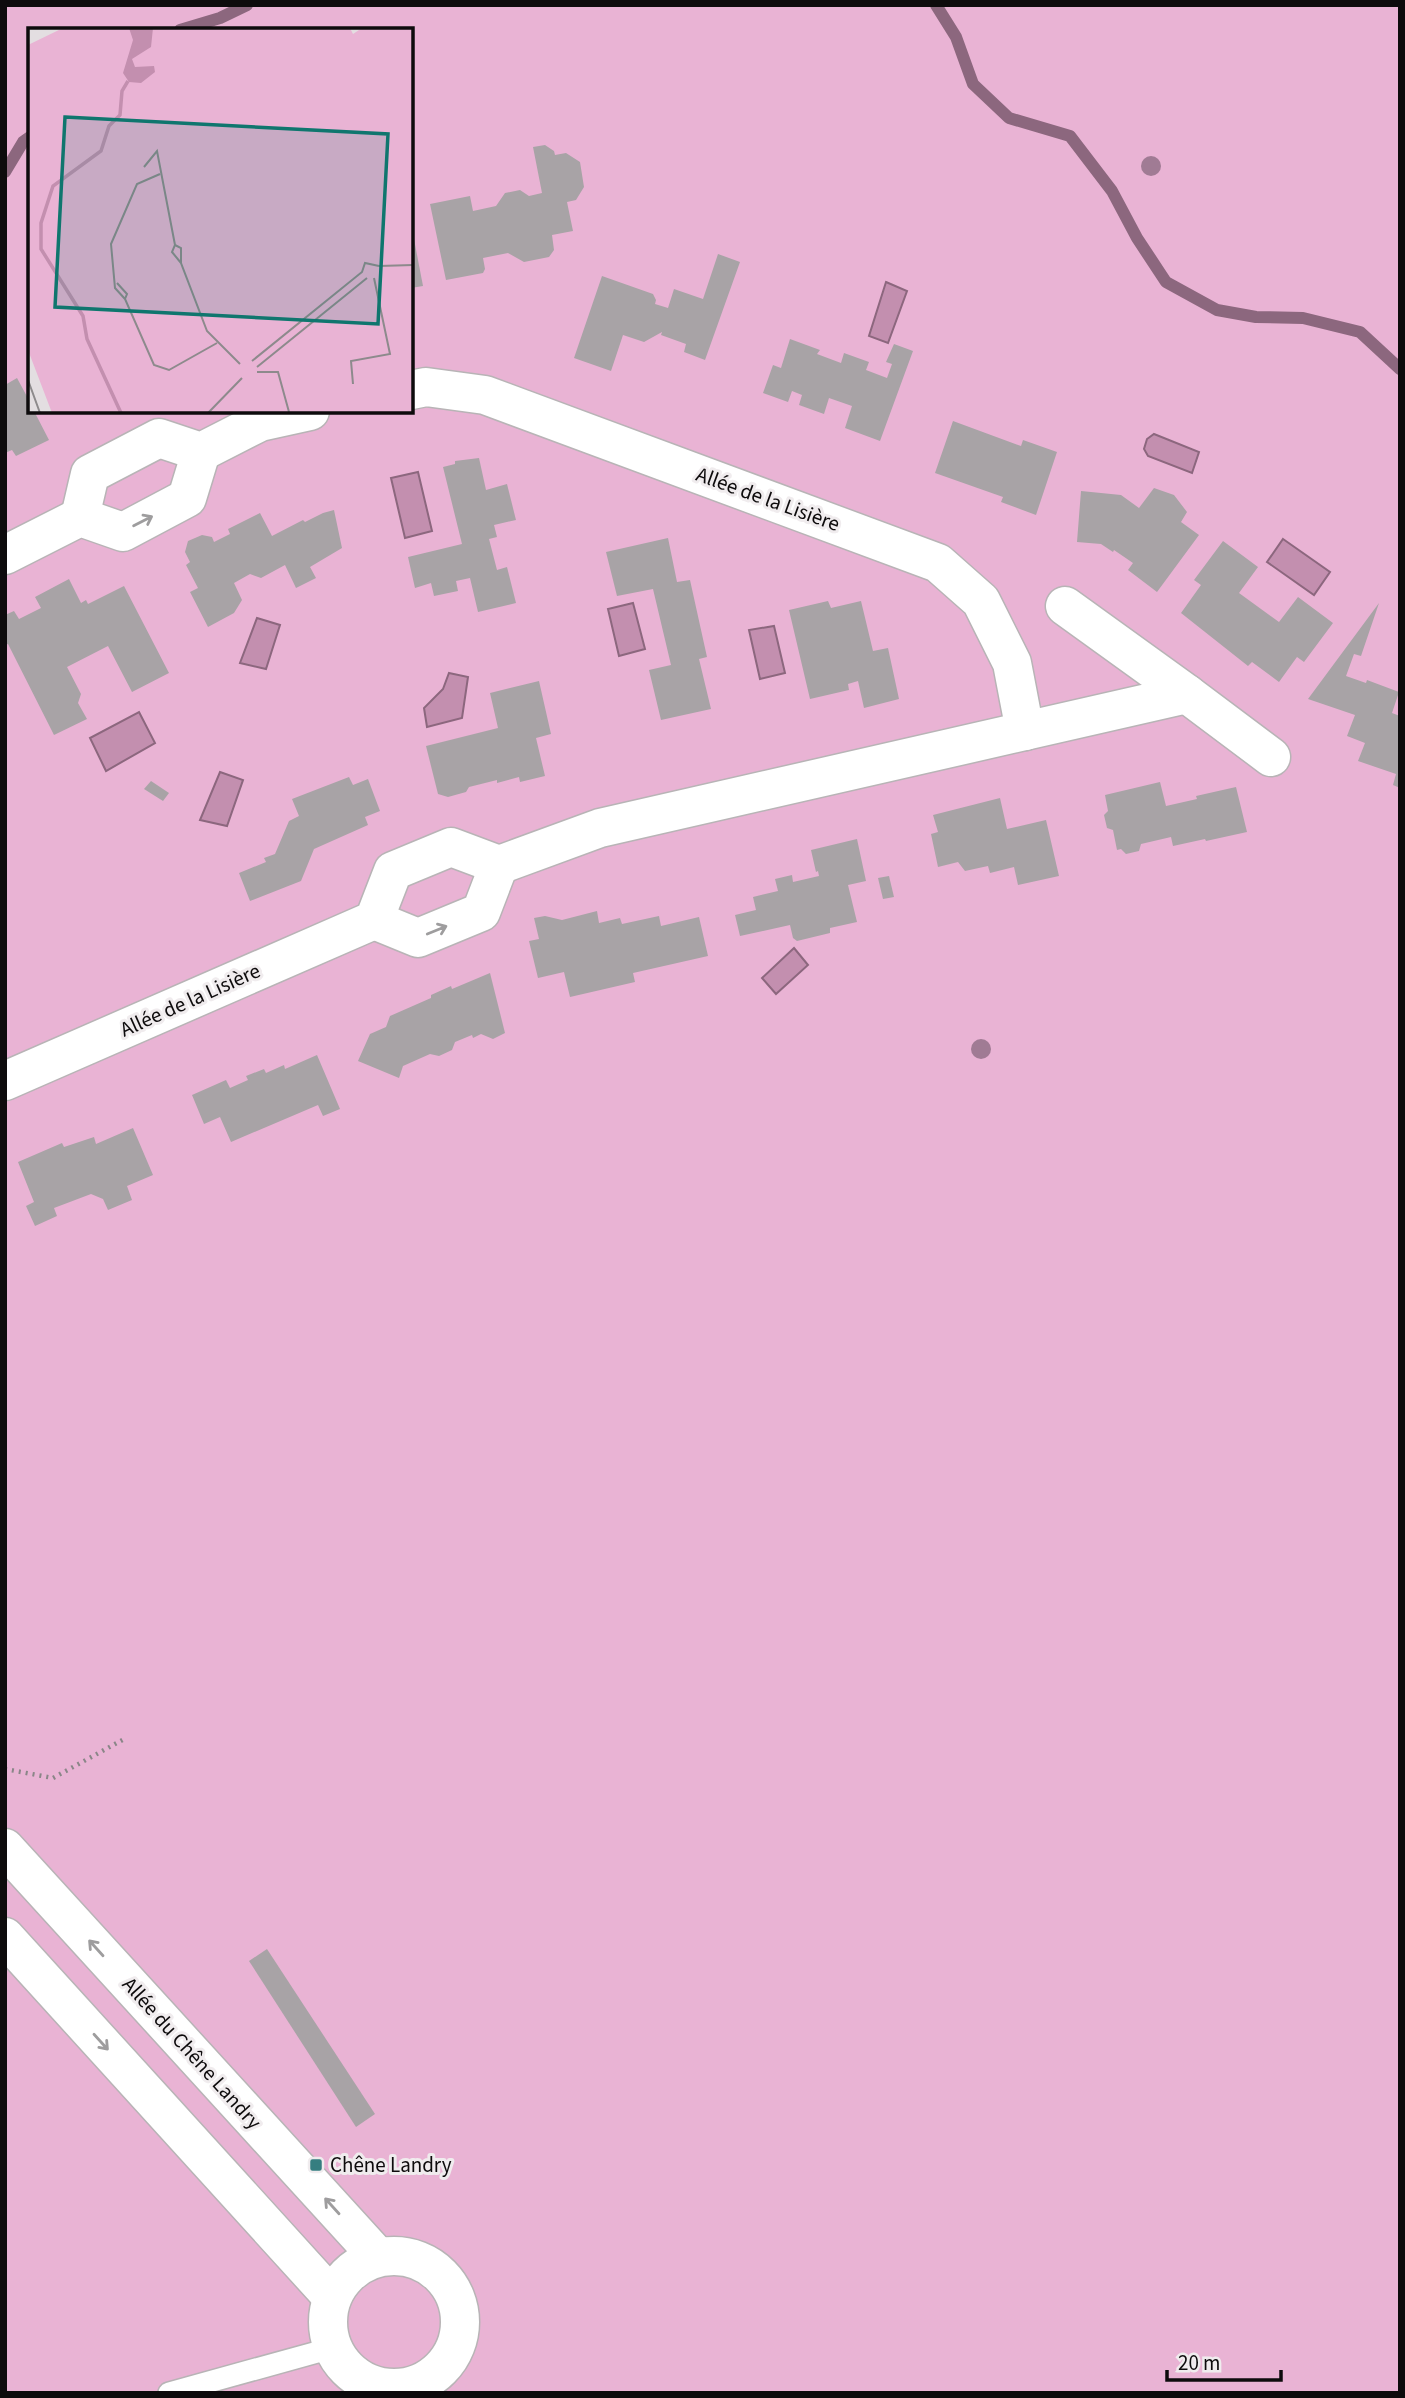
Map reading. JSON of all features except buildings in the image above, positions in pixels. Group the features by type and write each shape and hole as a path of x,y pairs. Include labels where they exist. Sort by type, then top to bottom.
{"street":[{"name":"Allée de la Lisière","path":"413,390 426,387 485,395 938,563 981,601 1012,663 1025,731"},
{"path":"80,517 90,474 159,438 201,452 260,422 301,413"},
{"path":"5,555 80,517 122,532 187,498 201,452"},
{"path":"1065,606 1271,757"},
{"path":"499,864 481,912 418,938 374,920 393,871 451,847 499,864 600,828 1187,694"},
{"name":"Allée de la Lisière","path":"5,1080 374,920"},
{"name":"Allée du Chêne Landry","path":"5,1848 378,2257"},
{"path":"5,1937 332,2297"},
{"path":"402,2256 425,2263 444,2278 457,2300 461,2324 456,2348 426,2388 380,2388 360,2380 343,2367 332,2348 327,2322 332,2297 350,2271 378,2257 402,2256"}],"lane":[{"path":"169,2393 332,2348"}],"path":[{"path":"5,1769 53,1778 126,1738"}],"shaded area":[{"path":"5,5 1400,5 1400,2393 5,2393"},
{"path":"886,282 907,291 888,343 869,336"},
{"path":"1154,434 1199,452 1192,473 1148,456 1144,449 1147,439"},
{"path":"418,472 432,531 405,538 391,478"},
{"path":"1283,539 1330,572 1314,595 1267,562"},
{"path":"633,603 645,649 619,656 608,609"},
{"path":"257,618 280,625 266,669 240,663"},
{"path":"774,626 785,673 760,679 749,630"},
{"path":"449,673 468,677 462,718 427,727 424,708 443,689"},
{"path":"139,712 155,743 106,771 90,738"},
{"path":"220,772 243,780 227,826 200,820"},
{"path":"794,948 808,965 776,994 762,978"}],"waterway":[{"path":"187,28 220,18 247,5"},
{"path":"936,5 956,37 973,84 1009,118 1070,136 1112,191 1137,238 1166,282 1217,310 1256,317 1303,318 1360,332 1400,369"},
{"path":"5,172 23,142 28,138"}],"place":[{"name":"Chêne Landry","path":"316,2165"}]}
